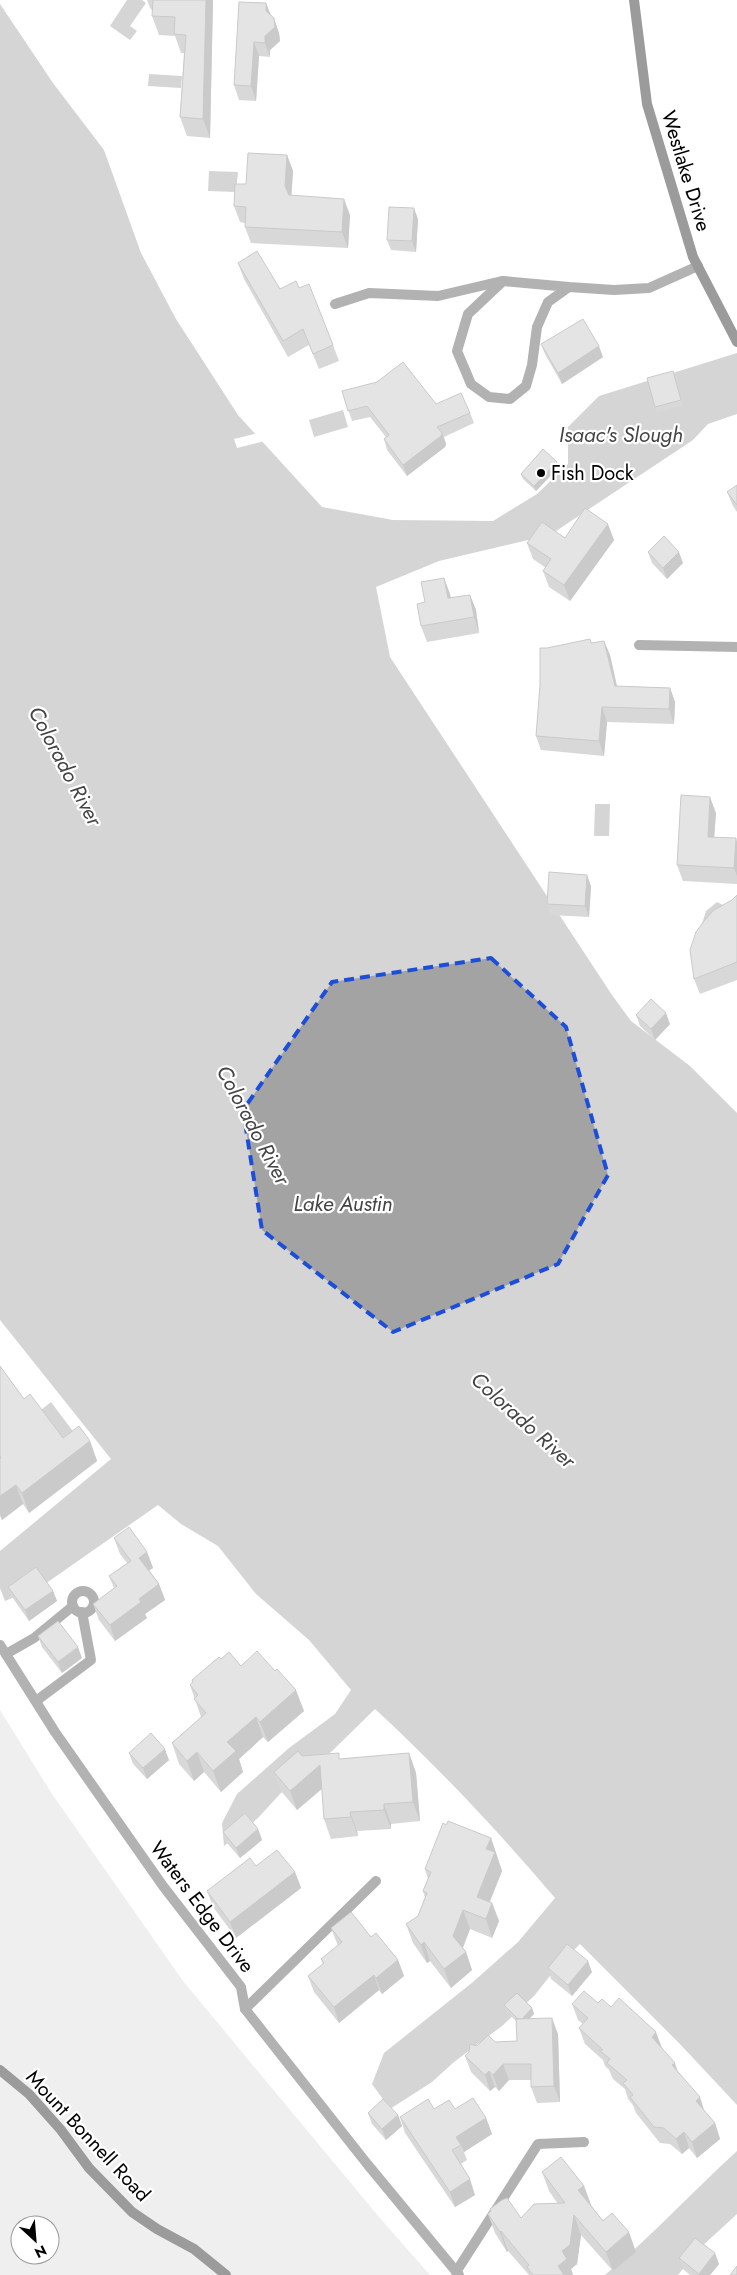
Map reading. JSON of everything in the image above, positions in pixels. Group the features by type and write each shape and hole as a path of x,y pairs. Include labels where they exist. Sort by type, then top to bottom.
{"street":[{"name":"Westlake Drive","path":"634,0 647,104 693,256 737,342"},
{"path":"335,304 369,293 438,296 504,280 614,290 649,288 698,266"},
{"path":"504,280 468,314 457,351 471,384 490,397 510,399 526,386 532,365 537,326 548,302 568,287"},
{"path":"639,645 737,647"},
{"path":"6,1654 78,1609 91,1660 36,1701"},
{"name":"Waters Edge Drive","path":"0,1645 55,1732 163,1886 241,1987 245,2009 368,2165 457,2273"},
{"path":"245,2009 376,1881"},
{"name":"Mount Bonnell Road","path":"0,2070 29,2094 61,2130 89,2168 132,2212 156,2229 194,2248 226,2275"},
{"path":"457,2273 538,2144 584,2142"}],"highlighted area":[{"path":"491,958 566,1027 608,1175 558,1264 393,1332 262,1230 243,1110 332,982"}],"shaded area":[{"path":"0,1710 52,1794 183,1981 379,2217 430,2275 0,2275"}],"water":[{"path":"127,0 142,0 146,3 130,26 137,31 130,40 110,26"},
{"name":"Lake Austin","path":"0,4 53,83 104,150 141,253 176,319 238,415 322,507 393,520 493,521 537,494 568,464 568,427 599,396 737,353 737,414 708,424 693,440 550,535 439,561 376,587 390,657 612,995 631,1021 690,1066 737,1113 737,2105 679,2043 580,1944 557,1967 534,1996 502,2026 454,2062 432,2082 390,2109 372,2084 384,2053 473,1982 518,1942 555,1898 468,1801 375,1709 328,1755 280,1794 258,1818 224,1846 222,1823 237,1794 289,1748 335,1714 351,1690 309,1640 256,1594 218,1546 181,1524 158,1505 45,1584 5,1601 0,1588 0,1551 111,1459 0,1320"},
{"path":"149,74 182,76 181,88 148,86"},
{"path":"209,171 238,172 236,192 208,191"},
{"path":"343,410 348,427 314,437 309,420"},
{"path":"595,804 610,804 609,836 594,836"},
{"path":"717,902 725,906 701,927 706,911"},
{"path":"51,1402 75,1434 65,1442 41,1410"},
{"path":"737,2151 737,2214 699,2249 678,2275 605,2275 639,2245"}],"pier":[{"path":"258,433 265,441 237,448 234,439"}],"building":[{"path":"153,0 206,0 203,119 180,117 186,35 174,34 175,17 152,16"},
{"path":"239,2 266,3 266,11 274,18 275,27 265,36 265,43 254,42 251,86 234,85"},
{"path":"248,153 287,155 285,186 289,195 344,199 342,232 245,227 246,207 234,206 235,184 246,184"},
{"path":"389,207 414,208 412,241 387,240"},
{"path":"257,251 280,289 296,281 299,288 309,284 333,345 313,354 303,329 283,341 238,263"},
{"path":"583,319 599,346 558,373 541,344"},
{"path":"403,362 436,404 461,393 470,413 437,427 442,433 441,436 403,465 384,439 389,435 367,406 348,411 342,391 377,382"},
{"path":"673,371 681,400 655,407 647,378"},
{"name":"Fish Dock","path":"543,449 557,462 534,486 521,474"},
{"path":"737,485 737,505 727,492"},
{"path":"585,508 608,524 564,585 543,571 551,559 527,543 542,522 565,538"},
{"path":"664,536 679,552 663,568 648,552"},
{"path":"444,578 448,598 470,595 474,617 421,626 417,604 425,602 421,582"},
{"path":"590,639 591,643 604,641 615,686 670,688 669,709 602,707 599,741 536,736 540,685 540,648"},
{"path":"681,795 710,797 708,837 736,838 734,868 677,865"},
{"path":"549,872 587,875 585,906 547,904"},
{"path":"737,895 737,962 694,979 690,950 696,932 714,910"},
{"path":"651,999 666,1013 651,1029 636,1015"},
{"path":"0,1366 24,1399 30,1394 63,1438 79,1426 90,1441 22,1493 16,1485 0,1496 1,1458"},
{"path":"129,1527 147,1552 139,1558 159,1584 139,1599 141,1602 110,1625 93,1604 117,1586 109,1576 131,1561 114,1538"},
{"path":"36,1567 53,1591 25,1610 8,1587"},
{"path":"58,1621 78,1647 58,1662 38,1636"},
{"path":"257,1651 296,1690 260,1722 256,1717 227,1742 236,1751 213,1771 197,1752 187,1761 172,1743 206,1713 194,1699 198,1695 190,1685 193,1682 192,1680 219,1657 221,1659 229,1652 241,1666"},
{"path":"151,1733 165,1749 143,1768 129,1753"},
{"path":"298,1751 302,1756 339,1753 339,1759 409,1753 413,1802 384,1804 384,1810 350,1812 351,1817 324,1819 320,1765 290,1791 274,1772"},
{"path":"245,1813 258,1829 236,1848 223,1832"},
{"path":"448,1821 491,1838 486,1849 495,1852 477,1897 492,1903 486,1919 463,1910 453,1936 466,1952 444,1969 424,1942 421,1945 406,1924 418,1916 427,1893 423,1891 431,1872 425,1869 443,1823 446,1825"},
{"path":"277,1850 295,1872 230,1922 207,1891 250,1858 256,1866"},
{"path":"351,1912 371,1937 376,1933 398,1960 376,1978 374,1975 334,2007 308,1976 324,1963 321,1959 342,1942 331,1928"},
{"path":"567,1944 588,1961 568,1985 548,1968"},
{"path":"584,1991 598,2003 602,1999 611,2007 619,1998 656,2032 652,2037 675,2063 672,2065 700,2097 696,2101 715,2123 692,2142 684,2132 676,2139 664,2128 654,2127 630,2097 633,2095 623,2083 627,2080 607,2063 610,2059 599,2050 603,2050 579,2028 588,2018 572,2004"},
{"path":"517,1993 532,2008 522,2019 518,2019 504,2005"},
{"path":"552,2018 554,2086 531,2087 531,2064 503,2064 493,2075 489,2071 485,2075 465,2056 469,2052 470,2044 477,2046 488,2035 495,2042 517,2041 516,2019"},
{"path":"473,2098 486,2118 456,2137 461,2145 452,2150 470,2179 450,2192 400,2117 428,2099 434,2109 449,2100 455,2109"},
{"path":"383,2099 398,2115 382,2129 368,2113"},
{"path":"561,2157 584,2186 578,2190 603,2221 612,2213 629,2232 606,2252 574,2215 570,2245 562,2251 567,2259 558,2266 564,2275 533,2275 527,2267 529,2265 500,2232 488,2214 491,2211 490,2209 507,2198 521,2218 534,2204 565,2203 542,2172"},
{"path":"695,2238 715,2253 699,2274 679,2258"},
{"path":"737,2266 737,2275 730,2275"}],"place":[{"name":"Fish Dock","path":"541,473"}],"water label":[{"name":"Isaac's Slough","path":"621,435"},
{"name":"Colorado River","path":"65,766"},
{"name":"Colorado River","path":"253,1125"},
{"name":"Colorado River","path":"523,1420"}]}
